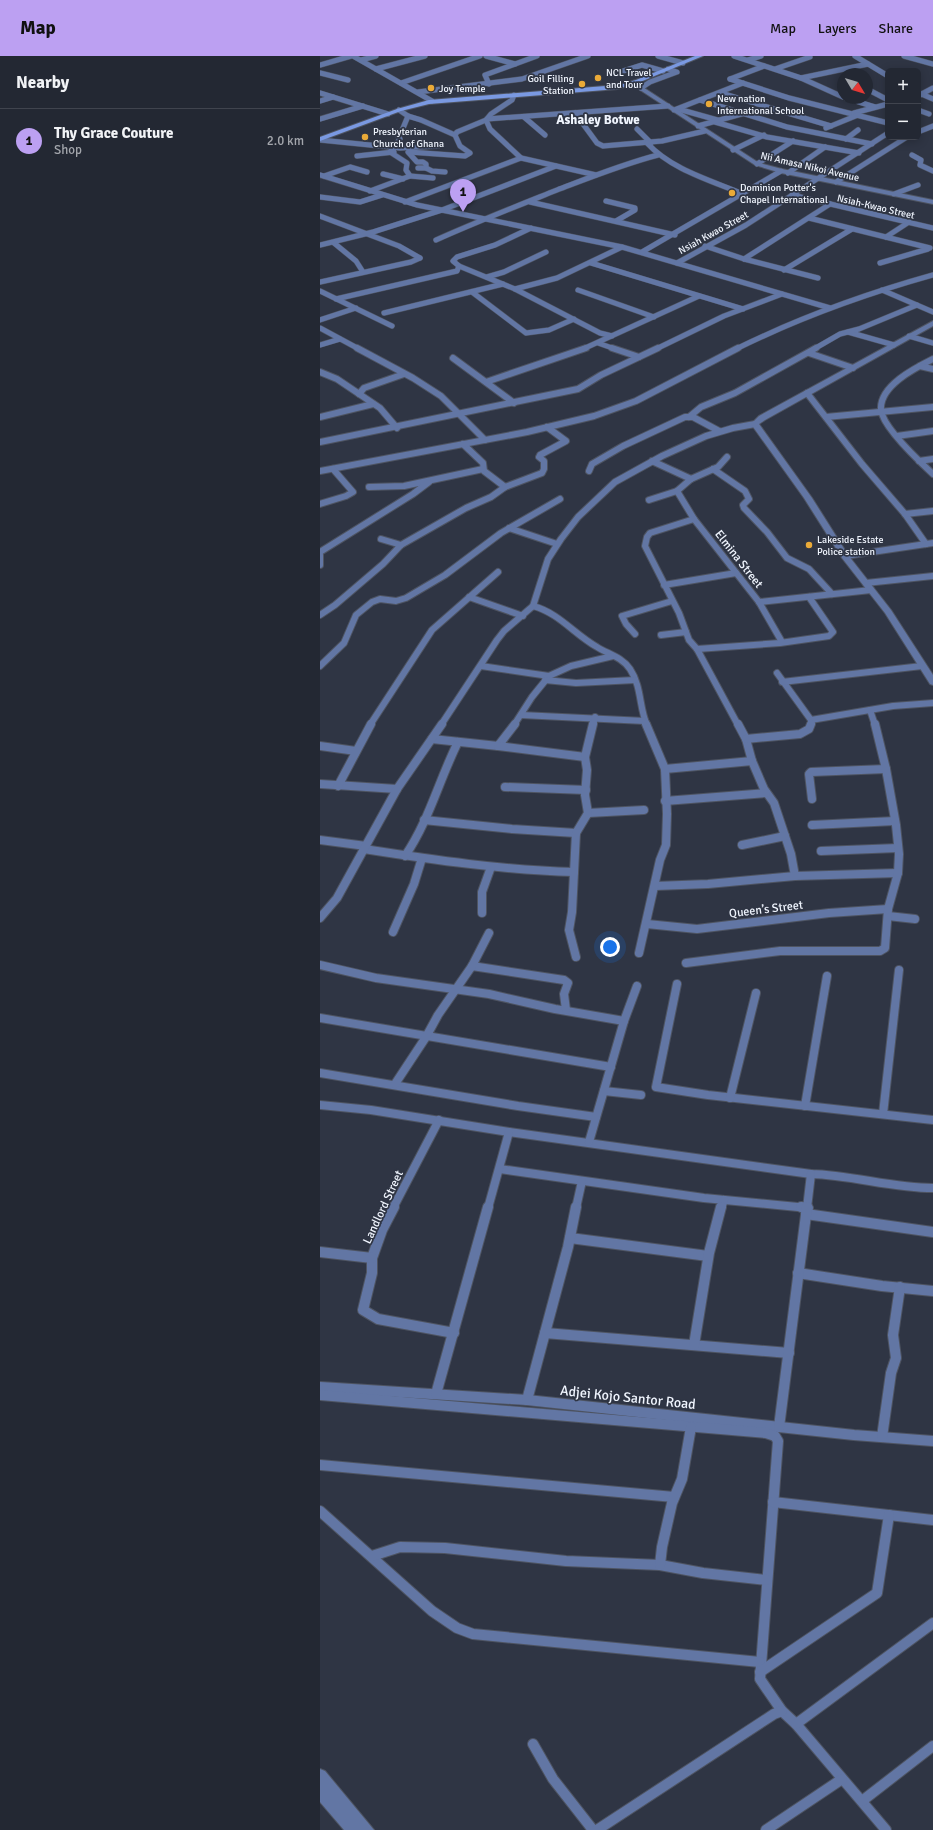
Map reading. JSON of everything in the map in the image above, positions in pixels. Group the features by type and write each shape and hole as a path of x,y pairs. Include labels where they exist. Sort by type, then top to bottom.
{"main road":[{"path":"320,140 399,110 432,101 595,89 633,83 700,56"}],"street":[{"path":"320,65 352,56 432,101"},
{"path":"361,60 376,56"},
{"path":"376,69 425,56"},
{"path":"401,83 480,56"},
{"path":"486,56 515,64"},
{"path":"489,84 485,76 537,56"},
{"path":"418,92 447,87 510,82 534,76 588,56"},
{"path":"658,56 683,63"},
{"path":"734,56 801,78 837,93"},
{"path":"748,60 760,56"},
{"path":"776,69 810,58 806,56"},
{"path":"855,56 885,74"},
{"path":"904,56 933,64"},
{"path":"801,78 868,64"},
{"path":"620,72 642,65 678,72 650,82 641,88"},
{"path":"764,66 730,79 789,98 885,122"},
{"path":"321,74 348,80"},
{"name":"Nii Amasa Nikoi Avenue","path":"633,83 668,106 676,109 705,131 757,164 788,173 933,202"},
{"path":"676,109 743,83"},
{"path":"921,94 933,88"},
{"path":"873,92 885,98"},
{"path":"320,93 388,114"},
{"path":"720,93 831,126"},
{"path":"487,120 491,114 512,100 514,95"},
{"path":"921,95 933,99"},
{"path":"320,100 334,97"},
{"path":"728,99 735,97"},
{"path":"700,100 787,127 872,144"},
{"path":"715,105 722,102"},
{"path":"866,104 876,107"},
{"path":"815,133 856,114 885,105"},
{"path":"320,119 363,106"},
{"path":"455,135 457,132 487,120 668,106"},
{"path":"676,109 721,121"},
{"path":"399,110 408,116 421,119 439,130 455,135"},
{"path":"921,111 929,114"},
{"path":"575,113 600,145 611,146 649,143 705,131"},
{"path":"698,126 721,121 745,113"},
{"path":"390,152 400,140 397,135 401,133 408,116"},
{"path":"524,117 545,135"},
{"path":"487,120 490,129 522,158 596,175"},
{"path":"715,122 729,128 859,153"},
{"path":"921,130 933,126"},
{"path":"637,129 658,155 673,165 743,194"},
{"path":"846,139 858,130"},
{"path":"357,156 390,152 465,156 470,153 462,148 456,141 455,135"},
{"path":"733,150 764,135"},
{"name":"Nsiah Kwao Street","path":"677,263 705,246 746,225 885,135"},
{"path":"320,140 393,147 438,146"},
{"path":"836,182 901,140"},
{"path":"757,164 794,141"},
{"path":"788,173 825,147"},
{"path":"390,152 407,163 423,162 426,164 426,168"},
{"path":"409,152 417,162"},
{"path":"912,154 921,160 920,165 933,171"},
{"path":"436,240 484,219 596,175 634,161 658,155"},
{"path":"405,202 522,158"},
{"path":"407,163 406,170 410,176"},
{"path":"322,175 351,166 358,167 367,172"},
{"path":"320,245 334,243 367,234 442,210 556,166"},
{"path":"418,168 445,172"},
{"path":"642,252 675,235 782,171"},
{"path":"383,174 404,179"},
{"path":"322,175 405,202 642,252 830,308"},
{"path":"370,191 410,176 433,178"},
{"path":"894,194 918,185"},
{"path":"320,197 360,202 382,195"},
{"name":"Nsiah-Kwao Street","path":"792,195 933,228"},
{"path":"606,201 635,208 635,210 616,221"},
{"path":"529,202 675,235"},
{"path":"744,259 830,204"},
{"path":"320,216 399,246 420,258 411,262 320,282"},
{"path":"809,218 932,248"},
{"path":"886,238 909,222"},
{"path":"531,228 495,244 454,259 454,263 515,289 600,333 612,336"},
{"path":"784,270 852,229"},
{"path":"334,243 356,261 363,272"},
{"path":"705,246 744,259 818,278"},
{"path":"515,289 525,288 564,275 622,247"},
{"path":"880,263 932,248"},
{"path":"487,277 504,272 546,252"},
{"path":"591,263 743,309"},
{"path":"336,299 453,272 456,271 459,266"},
{"path":"320,275 327,280"},
{"path":"320,471 485,440 586,418 620,408 751,342 830,308 882,290 932,276"},
{"path":"384,313 503,284"},
{"path":"578,290 654,317"},
{"path":"882,290 933,312"},
{"path":"320,291 392,326"},
{"path":"472,292 526,333 549,330 574,319"},
{"path":"320,442 397,428 578,389 601,375 639,357 743,309 782,294"},
{"path":"486,382 551,361 598,343 699,296"},
{"path":"589,471 592,464 623,446 669,423 689,417 701,407 735,393 837,336 917,305"},
{"path":"320,320 356,308"},
{"path":"320,918 337,898 397,789 504,632 533,606 548,559 557,544 578,517 615,482 652,461 682,446 719,431 755,424 762,418 933,323"},
{"path":"320,328 441,396 485,440"},
{"path":"848,332 894,345"},
{"path":"909,336 933,343"},
{"path":"320,346 340,339"},
{"path":"598,343 639,357"},
{"path":"809,353 853,368"},
{"path":"453,358 514,403"},
{"path":"933,359 902,378 886,394 881,403 880,412 897,436 919,461 933,474"},
{"path":"920,366 933,370"},
{"path":"320,372 337,379 385,412 397,428"},
{"path":"359,394 364,388 404,374"},
{"path":"807,394 862,464 929,544"},
{"path":"320,417 372,404"},
{"path":"826,417 933,407"},
{"path":"689,417 719,431"},
{"path":"755,424 808,498 845,556 869,586 899,629 933,682"},
{"path":"320,615 335,605 383,564 401,545 466,508 491,497 505,487 542,473 545,465 544,461 539,457 540,455 566,441 546,427"},
{"path":"897,436 933,431"},
{"path":"463,444 483,463 483,469 489,476 505,487"},
{"path":"649,500 677,491 691,479 714,469 727,457"},
{"path":"919,461 933,459"},
{"path":"652,461 691,479"},
{"path":"320,504 346,496 353,492 333,469"},
{"path":"368,487 404,486 429,482 442,477 483,469"},
{"path":"714,469 745,491 749,499 743,505 744,508 767,532 787,558 809,569 832,594"},
{"path":"320,565 320,554 429,482"},
{"path":"404,486 413,494"},
{"name":"Elmina Street","path":"677,491 694,519 759,602 782,642"},
{"path":"320,666 344,643 356,615 372,602 380,599 396,601 406,598 445,575 474,552 509,528 560,499"},
{"path":"905,514 933,511"},
{"path":"694,519 655,530 647,537 645,546 679,613 689,640 697,650 746,739 752,761 766,793 774,803 785,836 795,876"},
{"path":"509,528 557,544"},
{"path":"381,538 401,545"},
{"path":"845,556 929,544"},
{"path":"338,786 373,719 413,661 432,630 498,572"},
{"path":"664,585 736,573"},
{"path":"759,602 832,594 869,586 932,577"},
{"path":"697,650 825,637 831,634 832,632 829,625 809,596"},
{"path":"469,597 523,616"},
{"path":"635,634 626,624 622,616 672,601"},
{"path":"533,606 545,610 559,618 596,647 625,663 630,669 641,695 646,721 665,769 665,801 667,814 666,845 660,860 647,924 639,954"},
{"path":"661,635 686,632"},
{"path":"498,746 547,678 571,666 614,656"},
{"path":"481,666 576,683 635,680"},
{"path":"782,682 922,666"},
{"path":"746,739 800,734 808,731 811,727 811,720 782,682 777,672"},
{"path":"811,720 870,710 933,702"},
{"path":"686,963 775,951 882,951 886,946 888,913 898,873 898,848 886,769 877,729 870,710"},
{"path":"521,715 646,721"},
{"path":"576,957 569,930 576,833 588,813 586,790 587,770 585,757 595,718"},
{"path":"432,739 585,757"},
{"path":"405,856 414,843 436,796 446,766 458,742"},
{"path":"320,746 356,751"},
{"path":"665,769 752,761"},
{"path":"812,799 809,774 811,772 886,769"},
{"path":"320,784 397,789"},
{"path":"505,787 526,789 586,790"},
{"path":"665,801 766,793"},
{"path":"588,813 644,810"},
{"path":"424,820 504,829 576,833"},
{"path":"812,825 895,821"},
{"path":"742,845 785,836"},
{"path":"320,840 405,856 491,867 536,871 574,872"},
{"path":"821,851 898,848"},
{"path":"393,932 414,884 422,858"},
{"path":"482,913 482,892 491,867"},
{"path":"655,886 708,884 795,876 898,873"},
{"name":"Queen’s Street","path":"647,924 697,929 829,913 888,913 914,919"},
{"path":"395,1084 438,1015 472,966 489,933"},
{"path":"320,966 376,978 515,999 624,1021"},
{"path":"472,966 564,980 568,982 564,994 566,1010"},
{"path":"883,1114 899,970"},
{"path":"805,1106 827,976"},
{"path":"677,984 656,1087 730,1098 933,1120"},
{"path":"590,1142 624,1021 637,986"},
{"path":"730,1098 756,993"},
{"path":"320,1018 611,1068"},
{"path":"320,1073 395,1084 518,1106 596,1117"},
{"path":"604,1091 641,1095"},
{"path":"320,1105 371,1110 509,1132 590,1142 811,1174 840,1176 891,1185 933,1188"},
{"name":"Landlord Street","path":"439,1120 382,1230 372,1258 372,1273 363,1310 378,1319 454,1332"},
{"path":"436,1394 500,1169 509,1132"},
{"path":"500,1169 807,1211 933,1232"},
{"path":"779,1427 811,1174"},
{"path":"528,1400 570,1238 582,1181"},
{"path":"694,1345 708,1256 717,1218 724,1200"},
{"path":"570,1238 708,1256"},
{"path":"320,1252 372,1258"},
{"path":"798,1273 933,1291"},
{"path":"882,1437 891,1373 896,1358 893,1336 900,1287"},
{"path":"545,1332 789,1353"},
{"name":"Adjei Kojo Santor Road","path":"320,1387 528,1400 933,1442"},
{"path":"320,1395 766,1433 775,1436 778,1441 760,1679 782,1711 796,1724 886,1830"},
{"path":"660,1566 662,1547 674,1497 682,1479 691,1427"},
{"path":"320,1465 674,1497"},
{"path":"773,1502 933,1520"},
{"path":"320,1511 436,1614 457,1628 472,1634 760,1667 877,1593 889,1515"},
{"path":"372,1556 400,1547 445,1548 566,1561 660,1566 767,1580"},
{"path":"796,1724 933,1623"},
{"path":"597,1830 774,1714 782,1711"},
{"path":"533,1744 553,1779 593,1830"},
{"path":"862,1801 933,1746"},
{"path":"320,1775 367,1830"},
{"path":"766,1830 842,1779"},
{"path":"320,1792 353,1830"}],"place":[{"name":"NCL Travel and Tour","path":"598,78"},
{"name":"Goil Filling Station","path":"582,84"},
{"name":"Joy Temple","path":"431,88"},
{"name":"New nation International School","path":"709,104"},
{"name":"Presbyterian Church of Ghana","path":"365,137"},
{"name":"Dominion Potter's Chapel International","path":"732,193"},
{"name":"Thy Grace Couture","path":"463,212"},
{"name":"Lakeside Estate Police station","path":"809,545"}],"district":[{"name":"Ashaley Botwe","path":"598,119"}]}
